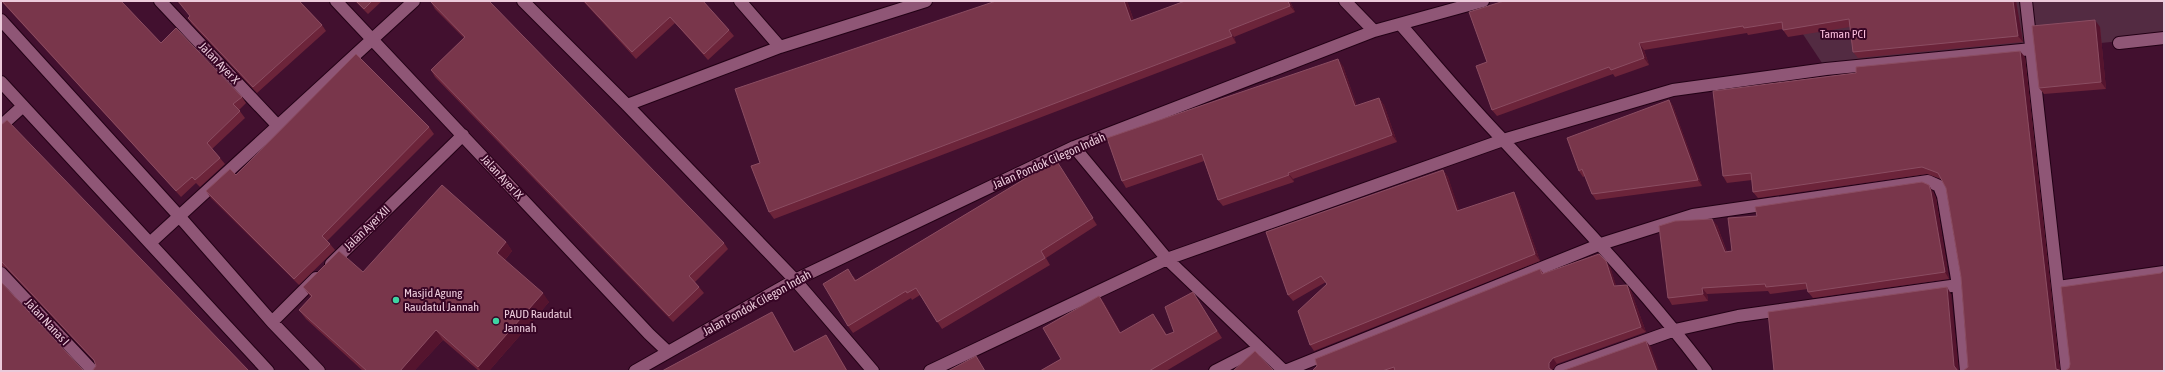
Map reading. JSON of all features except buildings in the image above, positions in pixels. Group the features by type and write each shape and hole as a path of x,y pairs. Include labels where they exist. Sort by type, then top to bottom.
{"street":[{"name":"Jalan Ayer X","path":"160,1 278,126"},
{"name":"Jalan Ayer IX","path":"336,1 644,329 668,352"},
{"path":"150,243 414,1"},
{"path":"523,1 627,105 795,280 873,371"},
{"path":"740,1 780,47"},
{"path":"627,105 780,47 926,1"},
{"path":"1345,1 1374,31"},
{"name":"Jalan Pondok Cilegon Indah","path":"635,371 795,280 1074,147 1374,31 1401,25 1483,1"},
{"path":"2026,1 2067,371"},
{"path":"1,20 179,216 272,322 319,371"},
{"path":"1401,25 1503,140 1601,244 1675,330 1706,371"},
{"path":"2119,43 2164,38"},
{"path":"930,371 1167,259 1503,140 1673,90 1826,69 2032,49"},
{"path":"1,82 268,371"},
{"path":"1,126 23,106"},
{"name":"Jalan Ayer XII","path":"272,322 463,135"},
{"path":"1074,147 1167,259 1285,371 1601,244 1693,215 1928,182 1939,186 1943,196 1958,285 1966,371"},
{"path":"2058,287 2164,272"},
{"name":"Jalan Nanas I","path":"1,273 93,371"},
{"path":"1560,371 1675,330 1738,316 1958,285"},
{"path":"1215,371 1260,348"}],"green space":[{"name":"Taman PCI","path":"1781,1 2164,1 2164,37 1826,69"}],"place":[{"name":"Masjid Agung Raudatul Jannah","path":"396,300"},
{"name":"PAUD Raudatul Jannah","path":"496,321"}]}
